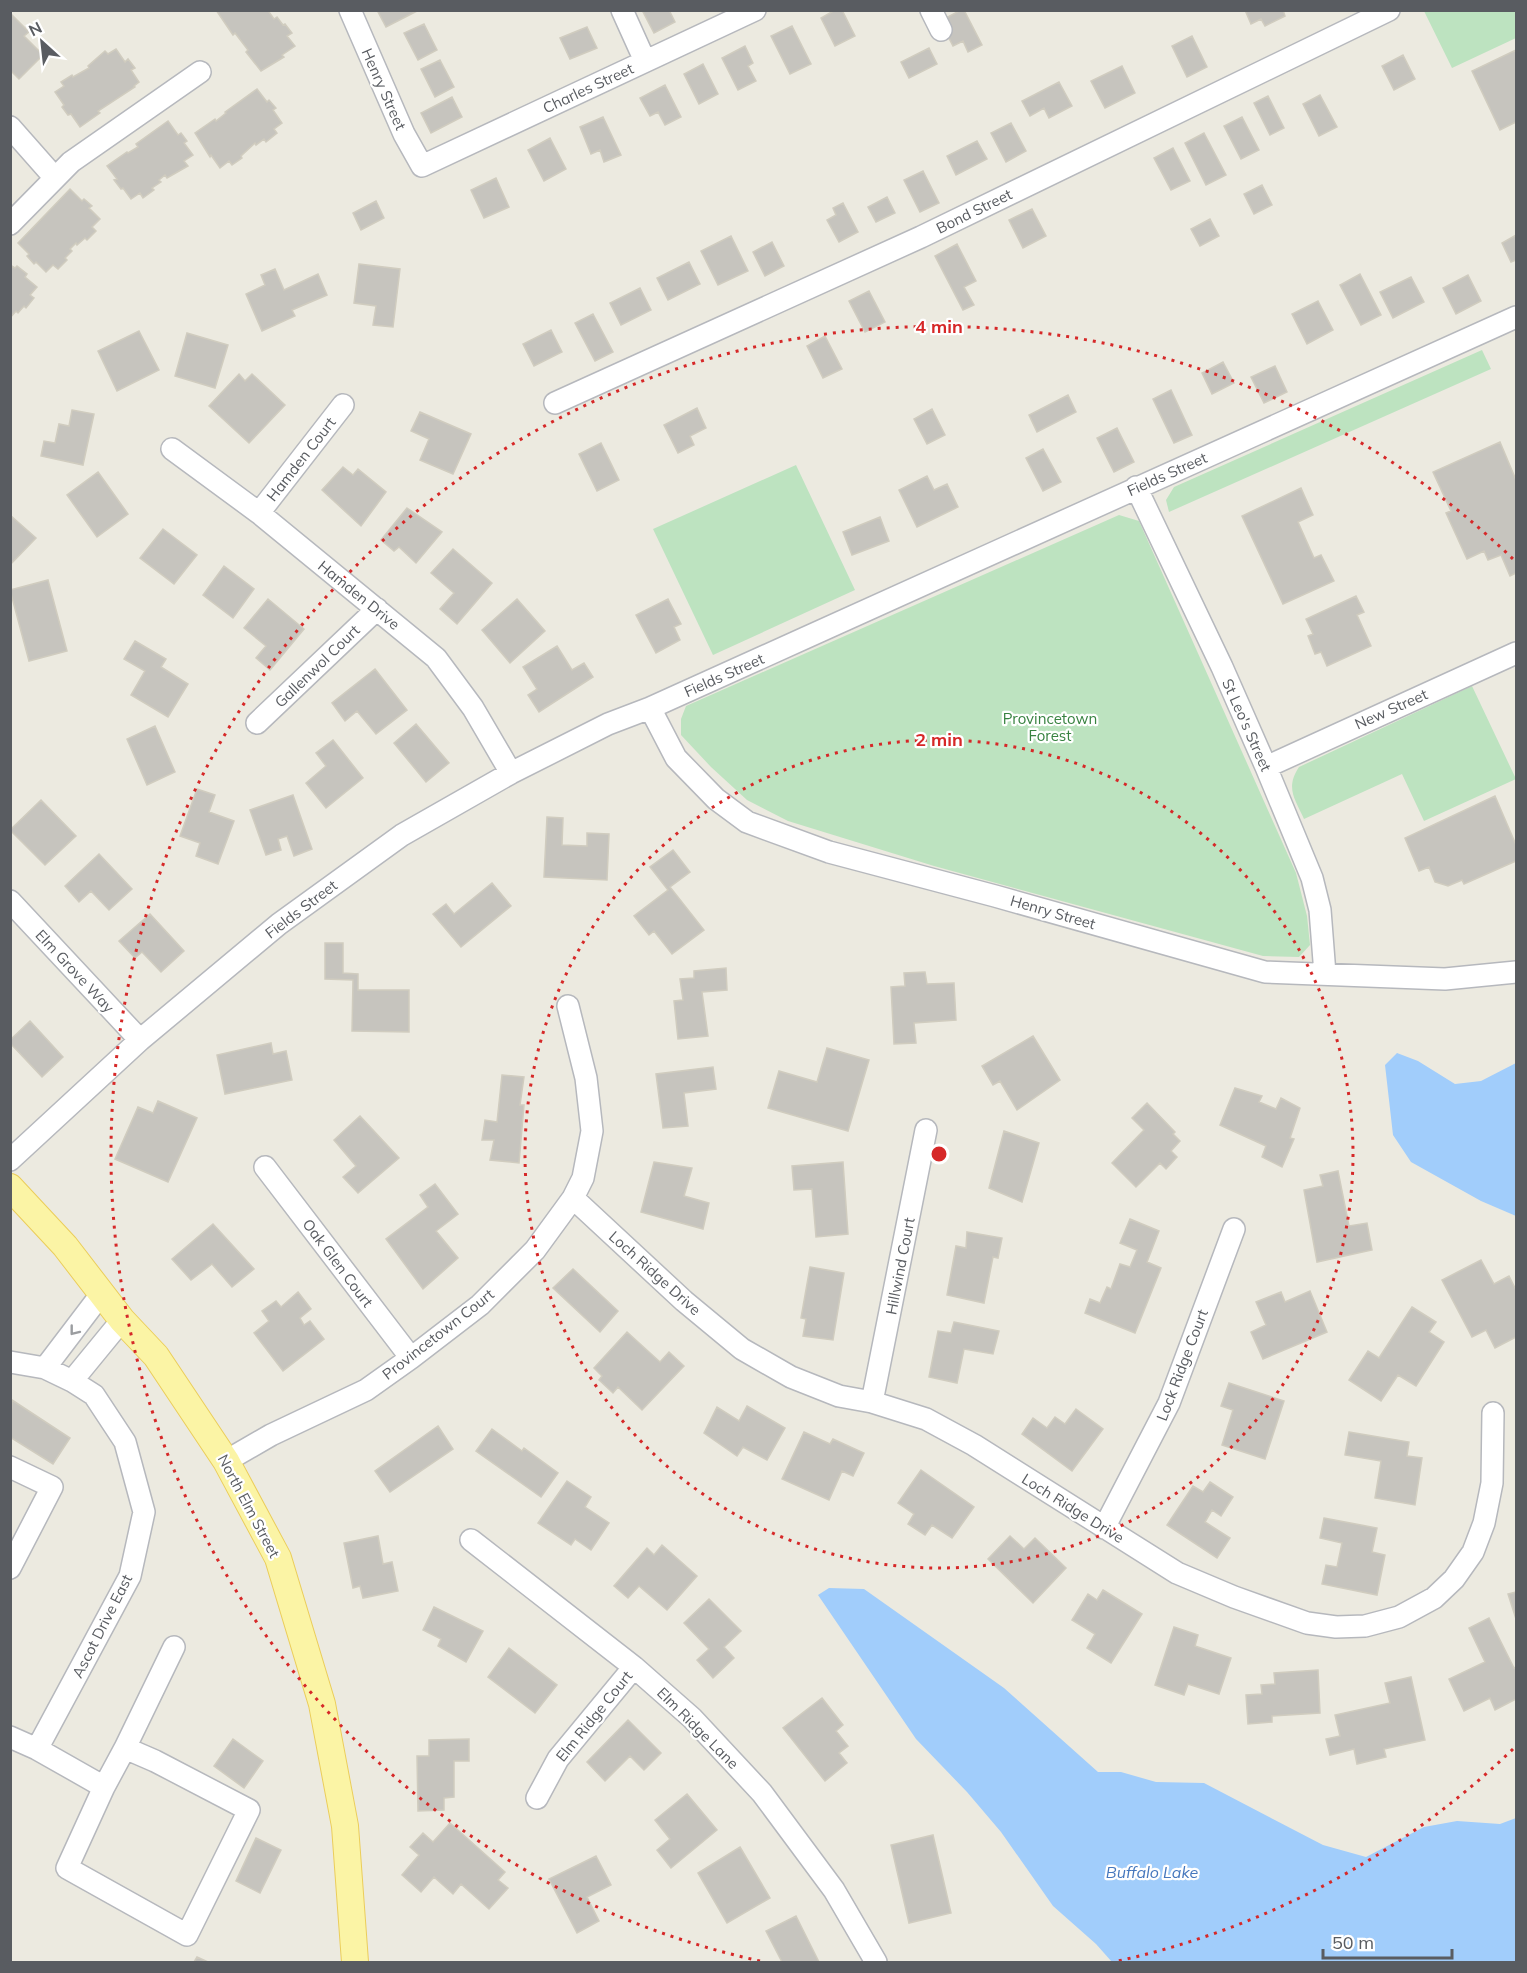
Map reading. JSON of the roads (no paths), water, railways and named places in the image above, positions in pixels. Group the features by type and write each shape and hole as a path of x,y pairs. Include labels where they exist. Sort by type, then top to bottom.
{"main road":[{"name":"North Elm Street","path":"10,1187 65,1246 122,1320 156,1356 226,1461 278,1558 322,1704 345,1826 355,1962"}],"street":[{"name":"Henry Street","path":"350,10 404,134 422,166"},
{"path":"622,10 645,61"},
{"name":"Charles Street","path":"422,166 755,10"},
{"path":"931,10 941,30"},
{"name":"Bond Street","path":"555,403 921,237 1389,10"},
{"path":"10,224 70,162 200,72"},
{"path":"10,127 55,178"},
{"name":"Fields Street","path":"10,1160 140,1040 279,924 402,835 511,773 608,724 650,708 1516,317"},
{"name":"Hamden Court","path":"259,513 343,405"},
{"name":"Hamden Drive","path":"172,449 259,513 436,658 473,708 511,773"},
{"name":"St Leo's Street","path":"1136,487 1222,667 1316,890 1320,910 1325,974"},
{"name":"Gallenwol Court","path":"256,723 376,609"},
{"name":"New Street","path":"1266,767 1516,653"},
{"name":"Henry Street","path":"650,708 676,758 716,799 747,822 829,852 1265,972 1445,979 1516,972"},
{"name":"Elm Grove Way","path":"10,901 140,1040"},
{"name":"Provincetown Court","path":"226,1461 270,1435 366,1390 480,1305 535,1250 573,1198 583,1178 592,1131 586,1078 568,1006"},
{"name":"Hillwind Court","path":"872,1402 926,1130"},
{"name":"Oak Glen Court","path":"266,1167 411,1358"},
{"name":"Loch Ridge Drive","path":"573,1198 684,1301 742,1349 790,1377 839,1396 872,1402 926,1419 974,1445 1177,1573 1234,1597 1307,1623 1336,1627 1365,1626 1399,1617 1434,1598 1454,1579 1473,1552 1484,1523 1492,1483 1493,1413"},
{"name":"Lock Ridge Court","path":"1104,1528 1169,1404 1234,1229"},
{"path":"45,1368 102,1293"},
{"path":"72,1381 122,1320"},
{"name":"Ascot Drive East","path":"10,1362 45,1368 94,1395 125,1442 144,1512 130,1576 37,1749"},
{"path":"10,1467 52,1487 10,1568"},
{"name":"Elm Ridge Lane","path":"471,1540 634,1667 692,1718 762,1793 834,1890 876,1962"},
{"path":"124,1748 155,1761 249,1810 187,1935 68,1868 104,1787 174,1647"},
{"name":"Elm Ridge Court","path":"537,1798 558,1759 634,1667"},
{"path":"10,1737 37,1749 104,1787"}],"water":[{"path":"1397,1053 1418,1061 1455,1084 1481,1081 1516,1063 1516,1216 1481,1201 1411,1162 1393,1135 1385,1065"},
{"name":"Buffalo Lake","path":"829,1588 864,1589 1004,1688 1098,1772 1121,1772 1156,1782 1204,1783 1323,1845 1366,1857 1424,1827 1457,1821 1500,1824 1516,1818 1516,1962 1112,1962 1096,1944 1053,1906 1001,1832 967,1792 916,1739 818,1595"}],"park label":[{"name":"Provincetown Forest","path":"1050,726"}]}
